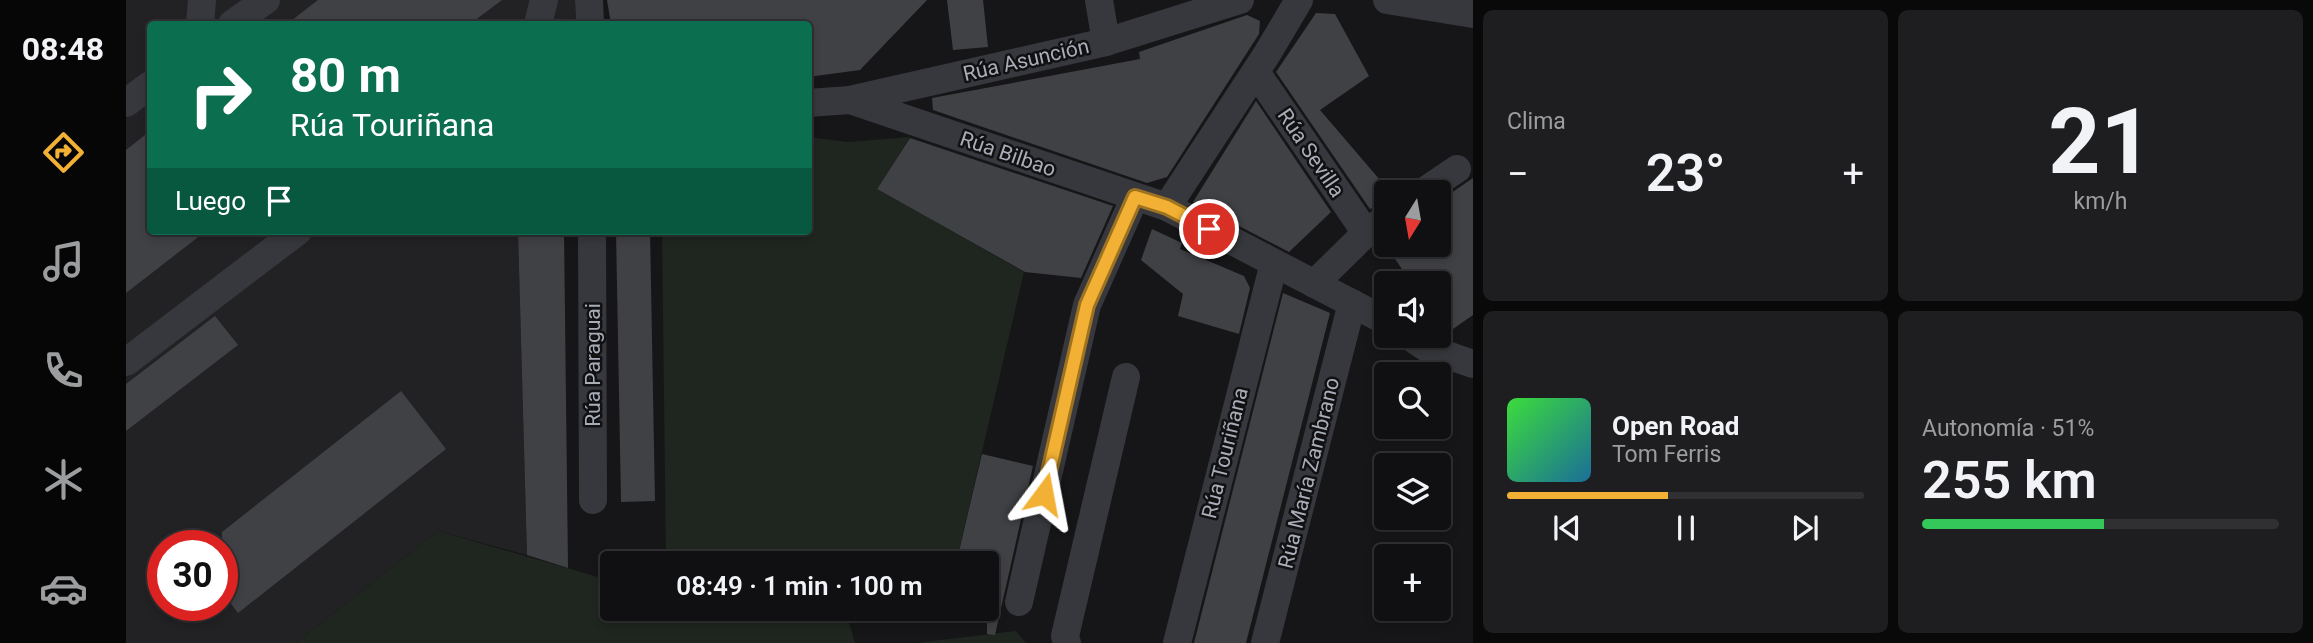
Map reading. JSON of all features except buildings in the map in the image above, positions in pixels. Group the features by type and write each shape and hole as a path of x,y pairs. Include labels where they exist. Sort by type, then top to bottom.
{"street":[{"path":"200,21 202,0"},
{"path":"236,21 266,0"},
{"path":"539,21 544,0"},
{"path":"589,0 590,21"},
{"path":"1099,0 1106,42"},
{"name":"Rúa Asunción","path":"812,103 850,100 1106,42 1240,0"},
{"path":"1299,0 1167,207 1374,315"},
{"path":"1387,0 1473,14"},
{"name":"Rúa Sevilla","path":"1255,72 1374,222"},
{"path":"126,103 147,87"},
{"name":"Rúa Bilbao","path":"850,100 1167,207"},
{"path":"1441,180 1457,169"},
{"path":"1019,602 1087,305 1135,197"},
{"path":"1314,284 1374,227"},
{"path":"126,362 293,235"},
{"name":"Rúa Paraguai","path":"592,235 593,500"},
{"name":"Rúa Touriñana","path":"1177,643 1274,263"},
{"name":"Rúa María Zambrano","path":"1265,643 1352,303"},
{"path":"1427,348 1473,364"},
{"path":"1067,643 1065,636 1126,377"}],"shaded area":[{"path":"126,0 575,0 575,21 147,21 147,235 518,235 527,555 438,531 296,643 126,643"},
{"path":"812,137 848,142 910,137 877,189 1024,272 959,551 666,551 662,235 812,235"},
{"path":"438,531 600,578 600,621 849,621 855,643 296,643"},
{"path":"1016,631 1026,643 916,643"}],"route":[{"path":"1044,494 1087,305 1135,197 1167,207 1209,229"}]}
